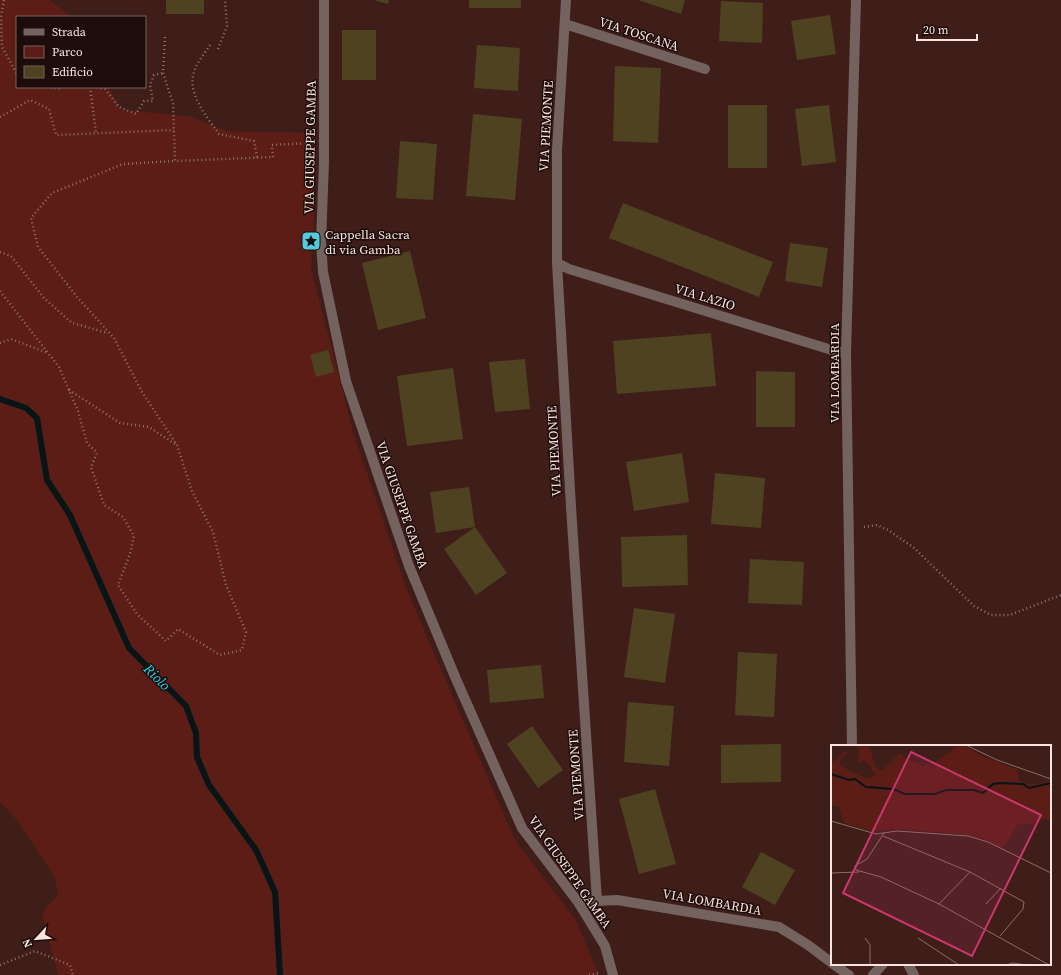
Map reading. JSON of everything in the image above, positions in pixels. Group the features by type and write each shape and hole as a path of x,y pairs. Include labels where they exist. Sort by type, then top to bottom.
{"street":[{"name":"VIA GIUSEPPE GAMBA","path":"324,0 324,154 321,242 323,272 346,381 409,566 459,686 522,828 578,902 605,946 613,975"},
{"name":"VIA PIEMONTE","path":"566,0 557,150 557,263 571,507 597,901"},
{"name":"VIA LOMBARDIA","path":"852,745 846,353 856,0"},
{"name":"VIA TOSCANA","path":"564,24 705,69"},
{"name":"VIA LAZIO","path":"557,263 569,269 752,326 846,353"},
{"name":"VIA LOMBARDIA","path":"578,902 617,900 779,927 808,945 831,963"},
{"name":"VIA LOMBARDIA","path":"834,965 849,975"},
{"path":"873,975 883,965"},
{"path":"909,965 914,975"}],"path":[{"path":"4,0 1,17 2,47 16,72"},
{"path":"218,49 227,26 225,0"},
{"path":"165,37 163,73 173,103 175,161"},
{"path":"210,45 194,70 193,91 204,113 219,134 254,142 257,158"},
{"path":"100,88 105,90 119,107 136,114 144,101 153,101 150,85 154,75 163,73"},
{"path":"56,88 62,89"},
{"path":"90,88 96,133"},
{"path":"0,117 30,100 49,109 56,135 174,130"},
{"path":"0,291 59,367 78,411 87,442 97,453 91,467 104,505 123,517 134,536 130,554 118,585 137,614 166,641 178,629 220,655 242,650 246,632 226,585 213,532 192,491 177,445 142,392 114,338 76,296 38,247 31,218 52,194 123,164 274,157 272,145 311,143"},
{"path":"0,252 11,256 44,298 72,323 109,333"},
{"path":"0,343 11,339 48,353"},
{"path":"68,389 120,423 149,427 177,445"},
{"path":"848,529 877,525 888,530 913,547 974,606 991,615 1010,615 1061,595"},
{"path":"0,965 35,951 70,965 73,975"}],"green space":[{"path":"0,0 49,0 71,16 16,16 16,88 110,88 121,110 189,116 227,131 317,133 311,167 315,203 311,269 354,435 408,593 515,840 576,920 599,975 58,975 42,913 58,895 54,876 17,820 0,802"}],"building":[{"path":"166,0 204,0 204,14 166,14"},
{"path":"374,0 389,0 388,4"},
{"path":"469,0 521,0 521,8 469,8"},
{"path":"638,0 685,0 681,14"},
{"path":"721,1 763,3 762,43 719,41"},
{"path":"830,15 836,54 797,60 791,21"},
{"path":"342,30 376,30 376,80 342,80"},
{"path":"477,45 520,48 518,91 474,88"},
{"path":"615,66 661,68 658,143 613,141"},
{"path":"728,105 767,105 767,168 728,168"},
{"path":"829,105 836,162 802,166 795,109"},
{"path":"473,114 522,119 515,200 466,196"},
{"path":"400,141 437,144 433,200 396,198"},
{"path":"623,203 773,262 759,297 609,238"},
{"path":"790,243 828,248 822,287 785,281"},
{"path":"410,251 426,318 378,330 362,263"},
{"path":"711,333 716,386 617,394 613,341"},
{"path":"328,350 334,372 316,377 310,355"},
{"path":"525,359 530,409 495,412 489,362"},
{"path":"453,368 463,439 407,446 397,376"},
{"path":"756,371 795,372 795,427 756,427"},
{"path":"682,453 689,502 634,511 626,462"},
{"path":"715,473 765,478 761,528 711,524"},
{"path":"469,487 475,527 436,533 430,492"},
{"path":"475,527 507,573 476,595 444,549"},
{"path":"687,535 688,585 622,587 621,537"},
{"path":"750,559 804,562 802,605 748,603"},
{"path":"634,608 675,614 665,683 624,677"},
{"path":"738,652 777,654 774,717 735,715"},
{"path":"541,665 544,698 490,703 487,670"},
{"path":"628,702 674,706 669,766 624,762"},
{"path":"532,726 563,770 538,788 507,744"},
{"path":"781,744 781,782 721,783 721,745"},
{"path":"655,789 676,864 639,874 619,799"},
{"path":"761,852 795,870 775,905 742,887"}],"waterway":[{"name":"Riolo","path":"0,399 26,408 37,418 47,480 70,515 129,648 186,706 196,733 197,757 209,785 256,850 275,892 280,975"}],"place":[{"name":"Cappella Sacra di via Gamba","path":"311,241"}]}
